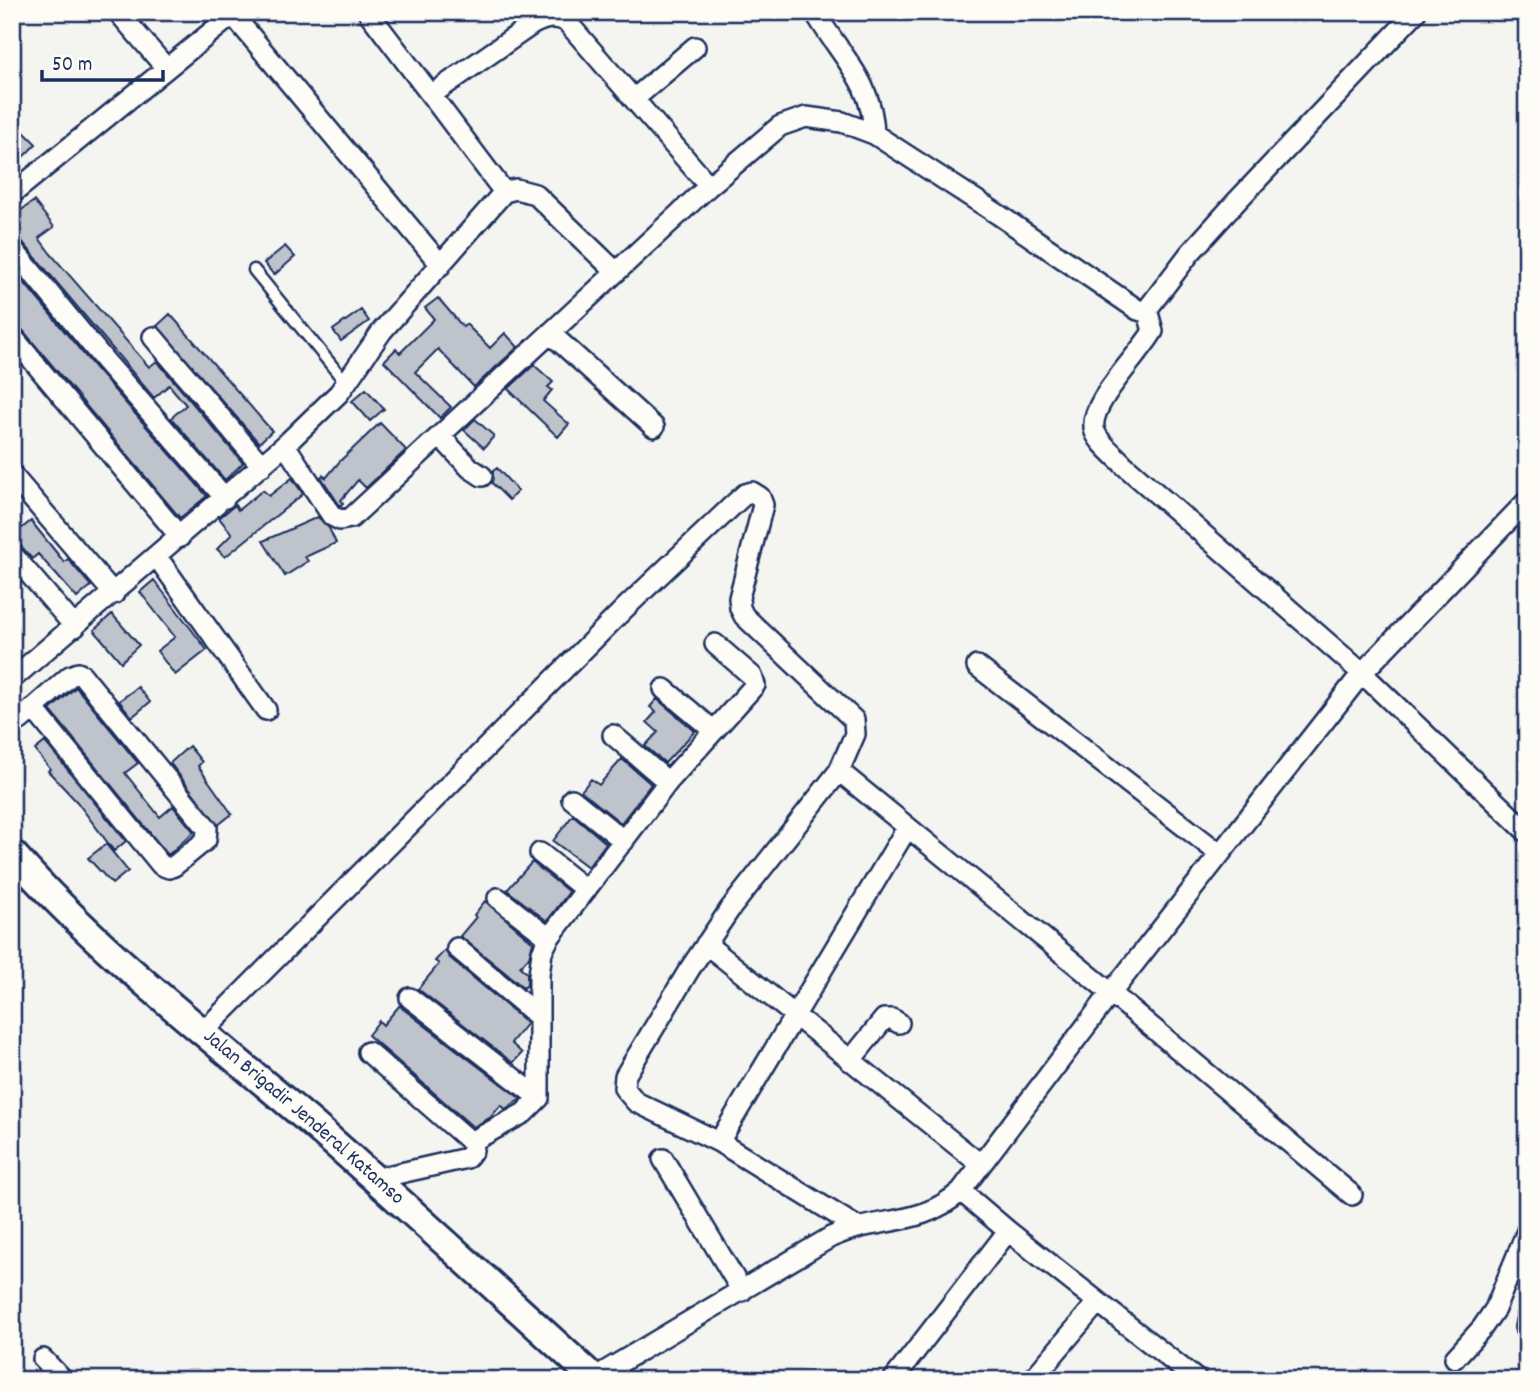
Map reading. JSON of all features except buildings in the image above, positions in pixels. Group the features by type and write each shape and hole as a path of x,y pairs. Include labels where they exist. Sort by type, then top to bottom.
{"main road":[{"name":"Jalan Brigadir Jenderal Katamso","path":"12,853 74,920 374,1179 558,1346 588,1379"}],"street":[{"path":"118,12 166,68"},
{"path":"368,12 504,192"},
{"path":"815,12 858,75 873,113 874,134"},
{"path":"1416,12 1189,253 1153,301 1151,335 1101,401 1093,421 1097,436 1124,465 1362,673 1527,832"},
{"path":"15,185 234,13 440,265"},
{"path":"431,94 533,24 558,18 568,22 709,186"},
{"path":"634,99 695,47"},
{"path":"285,445 332,516 340,520 351,518 709,186 780,126 806,117 842,122 874,134 1150,318"},
{"path":"12,679 285,445 346,383 382,331 504,192 516,189 539,197 615,272"},
{"path":"12,248 105,361 225,498"},
{"path":"550,333 654,427"},
{"path":"12,336 180,537"},
{"path":"153,337 262,466"},
{"path":"440,436 470,468 482,476"},
{"path":"12,475 114,594"},
{"path":"203,1032 624,609 745,494 752,492 757,494 763,505 739,598 740,608 744,616 854,720 855,734 839,771 730,909 706,944 625,1076 624,1088 629,1096 643,1107 668,1116 719,1142 857,1227"},
{"path":"588,1379 742,1291 809,1249 857,1227 918,1217 938,1208 961,1191 1111,993 1362,673 1527,501"},
{"path":"12,554 75,626"},
{"path":"157,557 266,710"},
{"path":"471,1142 524,1113 539,1098 540,964 549,938 667,782 755,685 752,676 715,644"},
{"path":"977,666 1220,854"},
{"path":"12,719 20,720 33,708 74,673 86,678 207,828 206,840 174,866 169,868 161,865 33,708"},
{"path":"664,689 713,730"},
{"path":"613,735 667,782"},
{"path":"839,771 1111,993 1352,1195"},
{"path":"572,799 624,841"},
{"path":"719,1142 907,828"},
{"path":"540,853 586,890"},
{"path":"498,898 549,938"},
{"path":"706,944 980,1164"},
{"path":"457,948 539,1017"},
{"path":"410,998 539,1098"},
{"path":"850,1061 884,1019 899,1023"},
{"path":"368,1052 471,1142 472,1150 467,1158 374,1179"},
{"path":"663,1159 742,1291"},
{"path":"961,1191 1197,1380"},
{"path":"893,1380 1008,1231"},
{"path":"1455,1358 1495,1309 1527,1231"},
{"path":"1032,1380 1098,1302"},
{"path":"1527,1317 1527,1333"},
{"path":"43,1359 63,1380"}],"lane":[{"path":"254,270 346,383"}]}
